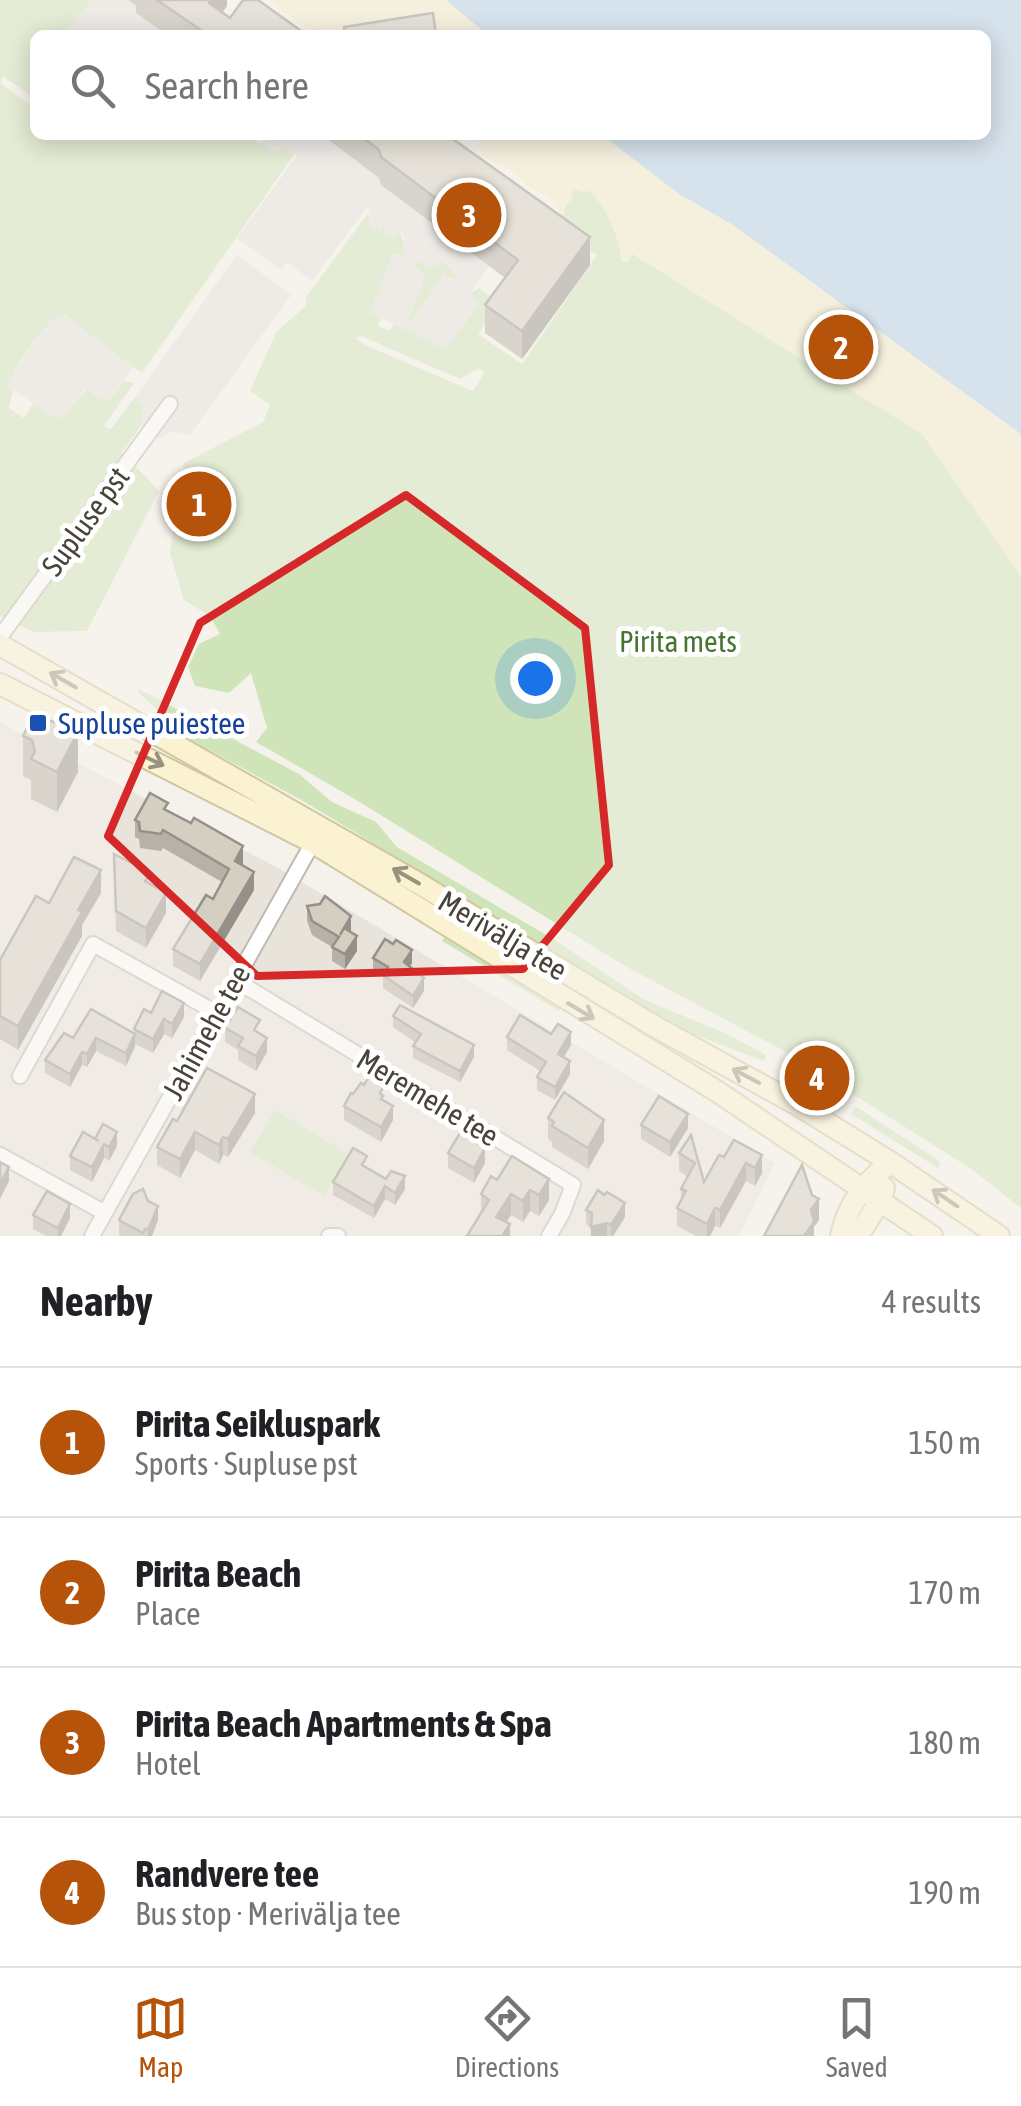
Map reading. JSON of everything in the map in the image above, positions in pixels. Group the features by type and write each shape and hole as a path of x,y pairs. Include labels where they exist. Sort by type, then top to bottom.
{"main road":[{"name":"Merivälja tee","path":"0,645 317,835 798,1105 999,1236"},
{"name":"Merivälja tee","path":"0,684 317,835 573,1006 718,1092 932,1236"},
{"path":"842,1236 846,1214 862,1186 890,1162"},
{"path":"858,1236 881,1199 890,1162"}],"street":[{"name":"Supluse pst","path":"0,637 170,404"},
{"name":"Jahimehe tee","path":"92,1236 317,835"},
{"path":"20,1076 93,944 217,1012"},
{"name":"Meremehe tee","path":"235,980 573,1185 549,1236"},
{"path":"0,1155 105,1214"},
{"path":"330,1236 338,1236"}],"highlighted area":[{"path":"406,495 585,628 609,865 523,969 257,976 108,836 200,623"}],"shaded area":[{"path":"91,0 131,0 139,9 136,13 162,30 122,30 69,30"},
{"path":"329,140 379,178 382,186 489,266 470,294 480,302 459,331 454,332 457,335 446,350 369,312 376,296 381,298 383,291 378,289 393,253 403,255 405,243 404,235 397,229 396,239 385,235 383,219 382,230 370,227 367,207 312,281 287,262 281,270 237,238 297,156 286,148 271,151 259,143","holes":["418,259 427,267 439,265 440,260 458,276 454,280 444,274 411,322 407,320 425,276 415,266"]},
{"path":"237,255 291,295 190,435 172,431 158,439 140,427 144,410 135,397"},
{"path":"63,313 133,367 108,401 90,389 84,390 65,414 56,419 7,385 33,342 51,320"},
{"path":"0,722 280,869 775,1163 739,1236 0,1236"}],"green space":[{"path":"0,0 91,0 69,30 30,30 30,95 2,76 1,84 30,104 30,140 255,140 271,151 286,148 295,153 142,373 65,314 39,335 25,354 8,385 13,389 9,408 24,418 33,403 56,419 87,389 108,401 124,381 134,383 104,426 111,429 135,397 143,407 142,424 122,452 159,491 87,631 34,632 0,616"},
{"name":"Pirita mets","path":"574,189 590,192 607,213 622,262 628,262 631,253 922,434 1021,576 1021,1208 973,1170 788,1053 625,966 256,742 267,728 251,673 229,693 195,686 188,667 199,644 220,634 210,616 184,600 170,553 184,463 263,422 270,405 250,391 277,331 306,306 306,297 369,212 370,227 382,218 400,233 404,242 404,255 393,254 379,288 383,291 376,313 381,317 378,326 389,331 394,324 446,350 456,335 453,332 456,328 460,330 479,303 469,295 479,288 500,303 478,334 522,364 597,255 556,226","holes":["359,335 460,379 477,369 485,371 473,391 356,339"]},
{"path":"418,259 439,259 458,276 455,281 444,274 411,322 407,321 425,277 415,266"},
{"path":"139,689 299,774 332,802 376,822 397,847 558,942 645,1000 725,1033 766,1055 764,1061 692,1034 303,801 185,737"},
{"path":"445,935 562,1006 559,1011 442,941"},
{"path":"855,1106 938,1160 940,1166 851,1114"},
{"path":"275,1110 348,1154 324,1196 250,1152"}],"sand":[{"path":"268,0 446,0 482,30 340,30 307,28"},
{"path":"480,140 609,140 679,194 733,225 1021,434 1021,576 922,434 632,253 628,262 621,262 610,222 588,190 574,189 571,201 564,205 565,213 560,216 553,199 547,199 502,164 499,167 481,154"}],"water":[{"path":"446,0 1021,0 1021,434 733,225 679,194 609,140 991,140 991,30 482,30"}],"building":[{"path":"157,0 211,0 209,3 230,18 243,0 258,0 300,30 201,30"},
{"path":"433,13 435,30 344,30 344,27"},
{"path":"366,140 454,140 590,237 522,331 485,305 518,260 381,157 379,150"},
{"path":"34,714 78,732 57,772 31,759 35,751 32,740 23,736"},
{"path":"150,793 168,803 164,809 191,823 194,818 243,846 235,861 254,872 200,964 173,949 206,895 213,899 229,869 163,830 161,834 140,831 135,820"},
{"path":"114,854 151,873 145,881 166,893 146,928 116,911"},
{"path":"74,857 101,870 18,1026 0,1016 0,960 36,896 49,903"},
{"path":"325,896 351,916 344,928 357,936 345,954 332,947 339,937 312,921 307,906 320,904"},
{"path":"385,939 393,944 396,940 412,950 404,962 424,978 413,996 383,975 388,967 373,958"},
{"path":"162,991 184,1003 172,1024 164,1019 153,1039 134,1029 144,1009 151,1013"},
{"path":"400,1005 474,1045 460,1071 413,1046 421,1034 393,1016"},
{"path":"238,1007 260,1020 254,1030 267,1038 256,1056 238,1046 243,1038 225,1028"},
{"path":"91,1009 135,1034 126,1053 96,1038 87,1054 82,1052 70,1074 45,1060 64,1033 73,1038"},
{"path":"520,1015 551,1034 558,1024 571,1032 558,1054 570,1061 555,1087 537,1077 546,1062 507,1037"},
{"path":"207,1068 255,1094 228,1139 223,1137 219,1145 195,1132 180,1159 157,1147"},
{"path":"369,1077 384,1086 381,1099 393,1106 381,1127 344,1106 351,1093"},
{"path":"564,1092 604,1120 588,1148 552,1126 554,1122 548,1118"},
{"path":"659,1096 688,1114 670,1142 641,1125"},
{"path":"103,1124 117,1132 109,1147 104,1144 92,1167 70,1156 83,1132 95,1139"},
{"path":"460,1133 485,1148 474,1168 448,1153"},
{"path":"691,1135 704,1182 719,1155 724,1157 734,1140 762,1155 755,1168 746,1163 720,1210 715,1208 707,1224 677,1208 686,1191 681,1189 695,1163 679,1153"},
{"path":"353,1148 367,1156 362,1165 386,1179 391,1171 405,1176 395,1193 385,1186 374,1206 333,1182"},
{"path":"512,1156 549,1179 539,1195 530,1190 523,1201 511,1194 496,1217 510,1224 502,1236 467,1236 489,1200 481,1194 491,1176 497,1180"},
{"path":"0,1162 9,1167 0,1184"},
{"path":"802,1165 812,1195 819,1199 811,1210 814,1222 804,1236 764,1236"},
{"path":"143,1189 148,1201 158,1206 143,1233 119,1220 133,1194"},
{"path":"598,1190 625,1203 611,1225 591,1227 592,1213 586,1210"},
{"path":"47,1191 70,1204 58,1228 33,1215"}],"place":[{"name":"Pirita Beach Apartments & Spa","path":"469,215"},
{"name":"Pirita Beach","path":"841,347"},
{"name":"Pirita Seikluspark","path":"199,504"},
{"name":"Supluse puiestee","path":"38,723"},
{"name":"Randvere tee","path":"817,1078"}]}
